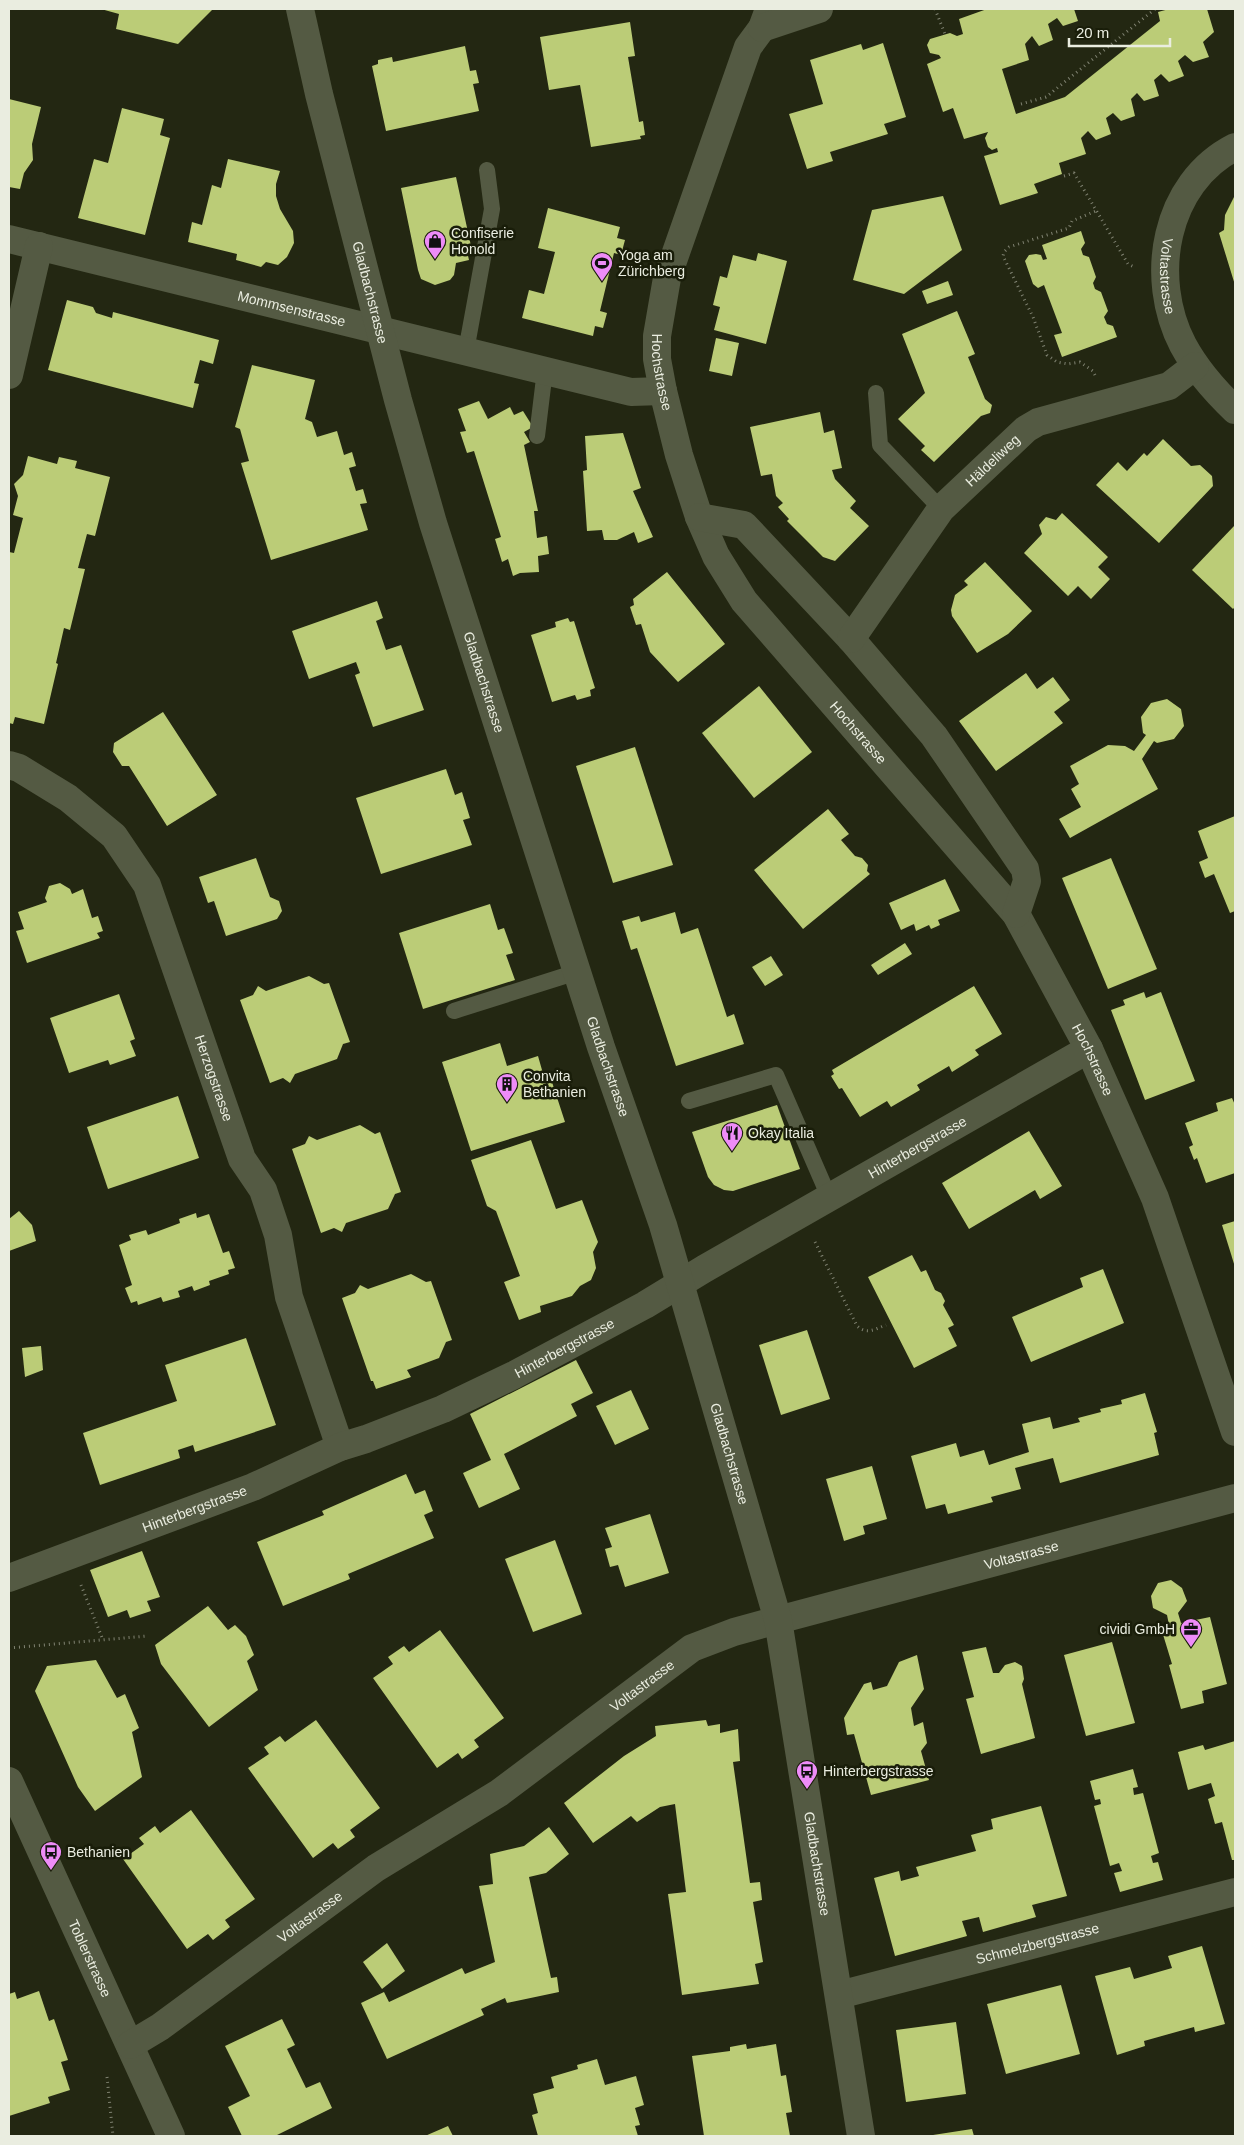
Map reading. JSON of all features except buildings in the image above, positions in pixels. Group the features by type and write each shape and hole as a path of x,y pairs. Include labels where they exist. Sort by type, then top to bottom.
{"street":[{"name":"Gladbachstrasse","path":"300,9 319,94 398,400 433,523 577,972 681,1284 778,1620 861,2136"},
{"path":"766,18 819,9"},
{"name":"Hochstrasse","path":"766,18 748,47 667,278 657,336 657,358 663,391 679,455 699,517 716,556 744,601 1016,914 1089,1049 1155,1198 1235,1432"},
{"name":"Voltastrasse","path":"1232,402 1213,389 1195,366 1182,344 1172,318 1166,262 1168,238 1180,202 1188,189 1213,160 1235,147"},
{"name":"Mommsenstrasse","path":"9,238 631,392 663,391"},
{"path":"9,375 39,246"},
{"name":"Häldeliweg","path":"851,639 941,509 1026,429 1038,422 1169,386 1195,366"},
{"path":"699,517 744,525 851,639 934,736 1025,869 1027,881 1016,914"},
{"name":"Herzogstrasse","path":"9,765 19,768 68,798 114,836 147,885 242,1160 263,1190 278,1235 289,1297 340,1447"},
{"name":"Hinterbergstrasse","path":"9,1578 253,1487 340,1447 443,1409 505,1379 645,1305 1089,1049"},
{"name":"Voltastrasse","path":"130,2045 160,2027 376,1868 500,1793 692,1648 734,1632 1235,1498"},
{"name":"Toblerstrasse","path":"9,1781 171,2136"},
{"name":"Schmelzbergstrasse","path":"839,1995 1235,1892"}],"lane":[{"path":"466,351 492,209 486,170"},
{"path":"537,436 545,370"},
{"path":"876,393 880,445 941,509"},
{"path":"454,1011 577,972"},
{"path":"690,1101 776,1075 828,1198"}],"path":[{"path":"935,9 945,34"},
{"path":"1021,104 1046,96 1155,9"},
{"path":"1064,176 1074,173 1126,260"},
{"path":"1096,211 1072,221 1069,228 1009,247 1003,256 1034,317 1047,355 1057,362 1068,364 1080,362 1093,371 1106,403"},
{"path":"813,1237 857,1326 861,1330 871,1332 886,1325"},
{"path":"80,1582 103,1640"},
{"path":"9,1648 147,1636"},
{"path":"107,2073 113,2136"}],"place":[{"name":"Confiserie Honold","path":"435,260"},
{"name":"Yoga am Zürichberg","path":"602,282"},
{"name":"Convita Bethanien","path":"507,1103"},
{"name":"Okay Italia","path":"732,1152"},
{"name":"cividi GmbH","path":"1191,1648"},
{"name":"Hinterbergstrasse","path":"807,1790"},
{"name":"Bethanien","path":"51,1871"}]}
